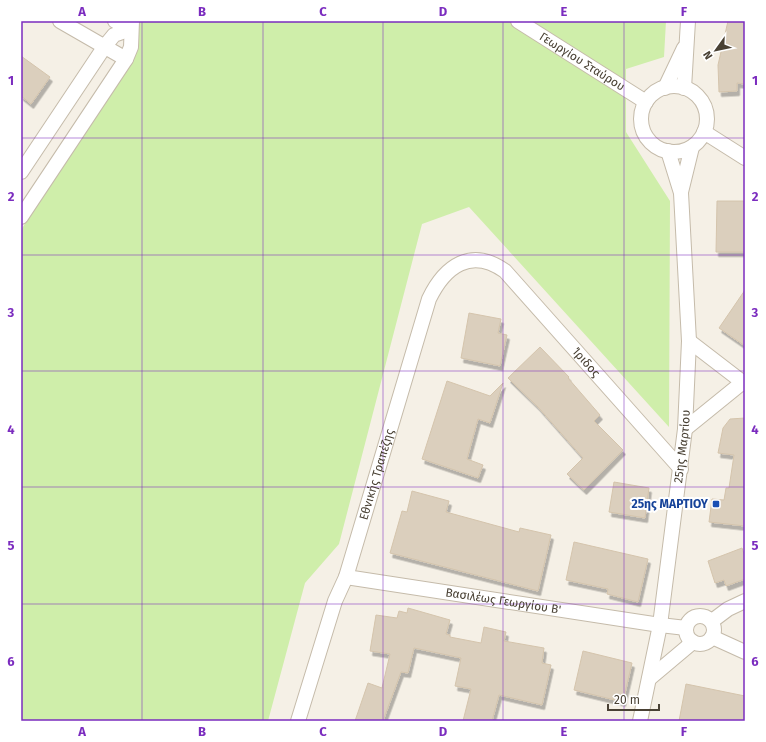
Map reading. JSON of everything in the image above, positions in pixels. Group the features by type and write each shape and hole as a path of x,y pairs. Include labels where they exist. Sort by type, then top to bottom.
{"street":[{"path":"60,21 126,59"},
{"path":"115,21 131,25"},
{"name":"Γεωργίου Σταύρου","path":"518,21 646,102"},
{"path":"684,88 688,21"},
{"path":"21,172 105,46 114,35 131,25"},
{"path":"21,217 126,59 131,47 131,25"},
{"path":"665,88 688,41"},
{"path":"674,86 684,88 701,100 706,110 707,121 704,132 692,147 680,152 668,151 652,143 644,132 641,120 646,102 654,93 665,88 674,86"},
{"path":"704,132 745,158"},
{"name":"25ης Μαρτίου","path":"681,193 692,147"},
{"name":"25ης Μαρτίου","path":"640,721 660,625 685,429 689,341 681,193 668,151"},
{"name":"Ίριδος","path":"487,261 504,271 681,469"},
{"name":"Εθνικής Τραπέζης","path":"298,721 335,601 346,577 429,299 446,272 457,265 469,262 487,261"},
{"path":"685,429 744,383 689,341"},
{"name":"Βασιλέως Γεωργίου Β'","path":"346,577 686,628"},
{"path":"712,622 728,610 745,601"},
{"path":"697,616 708,618 712,622 714,632 712,637 704,644 693,642 689,638 686,628 692,618 697,616"},
{"path":"712,637 745,652"},
{"path":"648,679 693,642"}],"green space":[{"path":"140,21 666,21 664,57 626,69 626,132 670,201 669,427 469,207 422,224 339,544 305,583 268,721 21,721 21,230 132,60"}],"building":[{"path":"728,21 745,21 745,84 737,83 737,91 719,92 718,65"},
{"path":"21,56 50,77 31,104 21,96"},
{"path":"717,201 745,201 745,252 716,252"},
{"path":"745,290 745,346 719,328"},
{"path":"469,313 501,319 498,333 507,335 500,366 461,358"},
{"path":"540,347 569,377 568,378 600,415 594,421 623,450 584,490 567,474 583,458 538,407 508,378"},
{"path":"447,381 490,396 503,383 490,423 478,419 467,459 483,465 478,478 422,459"},
{"path":"745,418 745,526 709,522 712,499 724,500 726,488 729,488 734,455 718,453 723,428 730,419"},
{"path":"614,482 649,488 645,518 609,512"},
{"path":"412,491 449,501 446,512 519,532 520,528 551,535 538,591 390,553 402,511 407,512"},
{"path":"574,542 648,559 638,602 607,594 608,589 566,580"},
{"path":"742,548 745,557 745,579 726,586 724,580 715,583 708,561"},
{"path":"408,608 450,620 446,634 450,635 450,637 481,643 484,627 506,632 504,641 544,648 542,663 551,665 542,705 499,695 492,721 463,721 471,689 455,686 461,658 414,648 408,673 401,672 383,721 355,721 368,683 382,688 390,654 370,651 376,615 397,618 399,611 407,613"},
{"path":"583,651 632,663 623,702 574,690"},
{"path":"686,684 745,696 745,721 679,721"}],"place":[{"name":"25ης ΜΑΡΤΙΟΥ","path":"716,504"}]}
